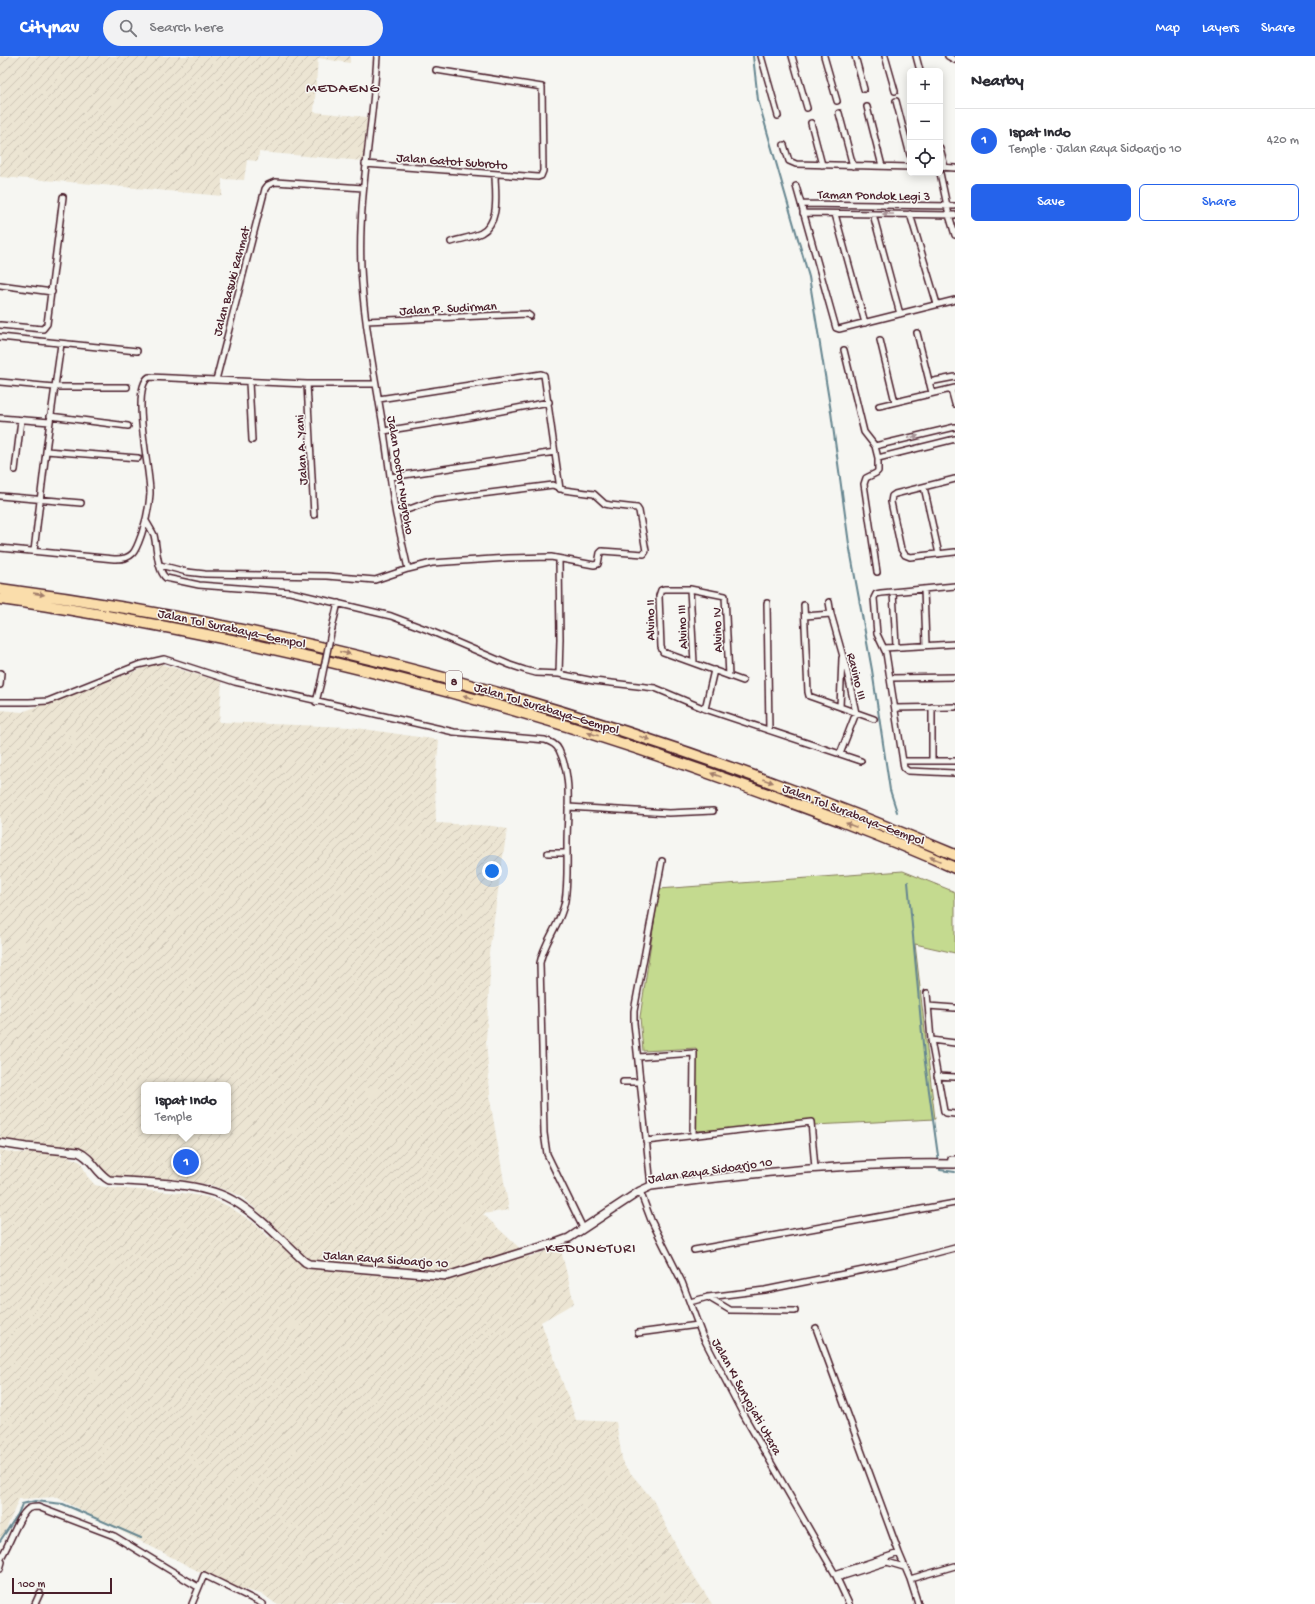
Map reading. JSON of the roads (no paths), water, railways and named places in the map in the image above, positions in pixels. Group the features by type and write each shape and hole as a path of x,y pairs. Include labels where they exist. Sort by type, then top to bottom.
{"highway":[{"name":"Jalan Tol Surabaya–Gempol","path":"0,589 168,615 291,640 414,670 535,703 656,741 774,783 955,855"},
{"name":"Jalan Tol Surabaya–Gempol","path":"0,599 130,620 241,641 352,666 461,695 570,726 678,761 888,839 955,868"}],"street":[{"name":"Jalan Doctor Nugroho","path":"377,56 376,84 363,188 361,267 366,321 396,514 408,569"},
{"path":"761,56 778,116"},
{"path":"792,56 807,108"},
{"path":"824,56 837,101"},
{"path":"855,56 864,89"},
{"path":"885,56 895,91"},
{"path":"916,56 919,68"},
{"path":"948,56 955,60"},
{"name":"Jalan Gatot Subroto","path":"365,164 538,177 541,176 543,171 542,87 436,70"},
{"path":"896,102 907,144"},
{"path":"867,107 882,166"},
{"path":"839,114 853,166"},
{"path":"811,123 822,165"},
{"path":"784,145 789,161 796,164 907,167"},
{"path":"943,167 955,168"},
{"path":"451,242 482,232 490,224 495,213 496,174"},
{"path":"941,176 947,206"},
{"name":"Jalan Basuki Rahmat","path":"216,380 265,189 268,185 275,182 363,188"},
{"name":"Taman Pondok Legi 3","path":"796,186 835,326 838,329 955,300"},
{"path":"0,325 45,328 47,324 63,197"},
{"name":"Taman Pondok Legi 3","path":"801,204 955,206"},
{"name":"Taman Pondok Legi 3","path":"947,206 955,236"},
{"name":"Taman Pondok Legi 3","path":"803,213 955,215"},
{"name":"Taman Pondok Legi 3","path":"835,214 866,323"},
{"name":"Taman Pondok Legi 3","path":"874,214 900,314"},
{"name":"Taman Pondok Legi 3","path":"910,214 937,304"},
{"path":"0,285 52,292"},
{"name":"Jalan P. Sudirman","path":"366,321 528,314 530,316"},
{"path":"917,333 932,393"},
{"path":"0,338 137,351"},
{"path":"880,340 894,402"},
{"path":"34,551 54,386 61,344"},
{"path":"844,350 864,432 875,446 878,458 878,471 864,480 877,572"},
{"path":"379,399 541,374 544,376 549,402 560,489"},
{"path":"0,548 114,559 128,558 132,555 138,545 146,521 150,494 142,424 141,398 146,378 151,376 249,382 376,384"},
{"path":"929,382 955,377"},
{"path":"0,382 54,386 127,387"},
{"path":"249,382 252,440"},
{"name":"Jalan A. Yani","path":"307,384 314,515"},
{"path":"879,406 953,388 955,404"},
{"path":"384,431 465,418 549,402"},
{"path":"0,418 21,420 50,419 128,426"},
{"path":"15,470 21,420"},
{"path":"875,446 955,427"},
{"path":"878,458 955,439"},
{"path":"46,451 138,458"},
{"path":"391,476 556,452"},
{"path":"955,479 895,494 892,496 891,502 901,548 907,556 955,552"},
{"path":"160,565 187,572 205,574 327,576 368,580 383,578 408,569 432,563 551,557 559,560 595,565 598,564 600,553 602,551 644,554 646,551 639,511 637,508 605,504 594,494 560,489 553,485 444,498 427,502 396,514"},
{"path":"924,487 939,554"},
{"path":"0,496 81,503"},
{"path":"146,521 154,535 163,576 174,580 218,587 290,592 391,616 525,670 536,673 559,674 594,681 655,688 705,709 861,762"},
{"path":"559,560 559,674"},
{"path":"955,586 878,593 875,596 876,634 884,648 891,678 905,769 908,771 955,773"},
{"name":"Alvino II","path":"690,589 664,589 660,592 661,646 665,653 694,663"},
{"name":"Alvino III","path":"690,589 694,663"},
{"name":"Alvino IV","path":"690,589 725,596 729,676"},
{"path":"924,589 926,645"},
{"path":"893,592 896,646"},
{"name":"Ravino III","path":"830,602 831,614 846,667 856,713 840,754"},
{"path":"316,702 338,603"},
{"path":"767,603 769,730"},
{"path":"804,605 808,694 811,697 874,718"},
{"path":"805,616 831,614"},
{"path":"884,648 896,646 955,644"},
{"path":"840,707 842,655"},
{"path":"0,702 48,701 138,665 164,659 235,682 316,702 454,732 545,740 554,743 559,748 567,776 567,853 565,901 557,924 544,950 540,964 544,1143 547,1154 583,1228"},
{"path":"694,663 743,681"},
{"path":"705,709 714,670"},
{"path":"0,685 1,673"},
{"path":"891,678 955,677"},
{"path":"932,707 932,760"},
{"path":"895,708 955,707"},
{"path":"903,760 955,761"},
{"path":"568,807 669,812 713,811"},
{"path":"548,853 567,853"},
{"path":"651,1186 634,1011 662,862"},
{"path":"927,993 931,1040 944,1111 946,1113 955,1114"},
{"path":"928,1006 955,1008"},
{"path":"931,1040 955,1042"},
{"path":"638,1057 694,1052 693,1136"},
{"path":"937,1076 955,1077"},
{"path":"624,1082 641,1082"},
{"path":"646,1141 811,1122 815,1168"},
{"name":"Jalan Raya Sidoarjo 10","path":"0,1143 78,1152 85,1155 92,1161 102,1176 109,1180 185,1186 222,1194 256,1217 309,1264 447,1276 569,1238 640,1191 651,1186 815,1168 952,1162"},
{"name":"Jalan KI Suryojati Utara","path":"640,1191 651,1220 682,1282 702,1335 743,1414 836,1576 849,1604"},
{"path":"694,1250 955,1203"},
{"path":"690,1302 765,1290 898,1263 955,1248"},
{"path":"708,1298 730,1310 796,1311"},
{"path":"638,1333 698,1325"},
{"path":"816,1328 918,1604"},
{"path":"0,1569 2,1562 0,1559 5,1552 22,1516 29,1509 38,1507 114,1536 199,1586"},
{"path":"836,1576 898,1553"},
{"path":"836,1576 887,1562 904,1567"},
{"path":"910,1579 955,1566"},
{"path":"192,1604 202,1578 205,1575 263,1604"},
{"path":"35,1604 40,1593"}],"waterway":[{"path":"753,56 758,100 809,277 831,412 849,544 872,670 890,790 897,812"},
{"path":"908,882 924,1055 940,1170 955,1172"},
{"path":"0,1541 18,1514 22,1504 35,1501 63,1504 141,1538"}],"place":[{"name":"Ispat Indo","path":"186,1162"}],"district":[{"name":"MEDAENG","path":"343,87"},
{"name":"KEDUNGTURI","path":"591,1247"}]}
